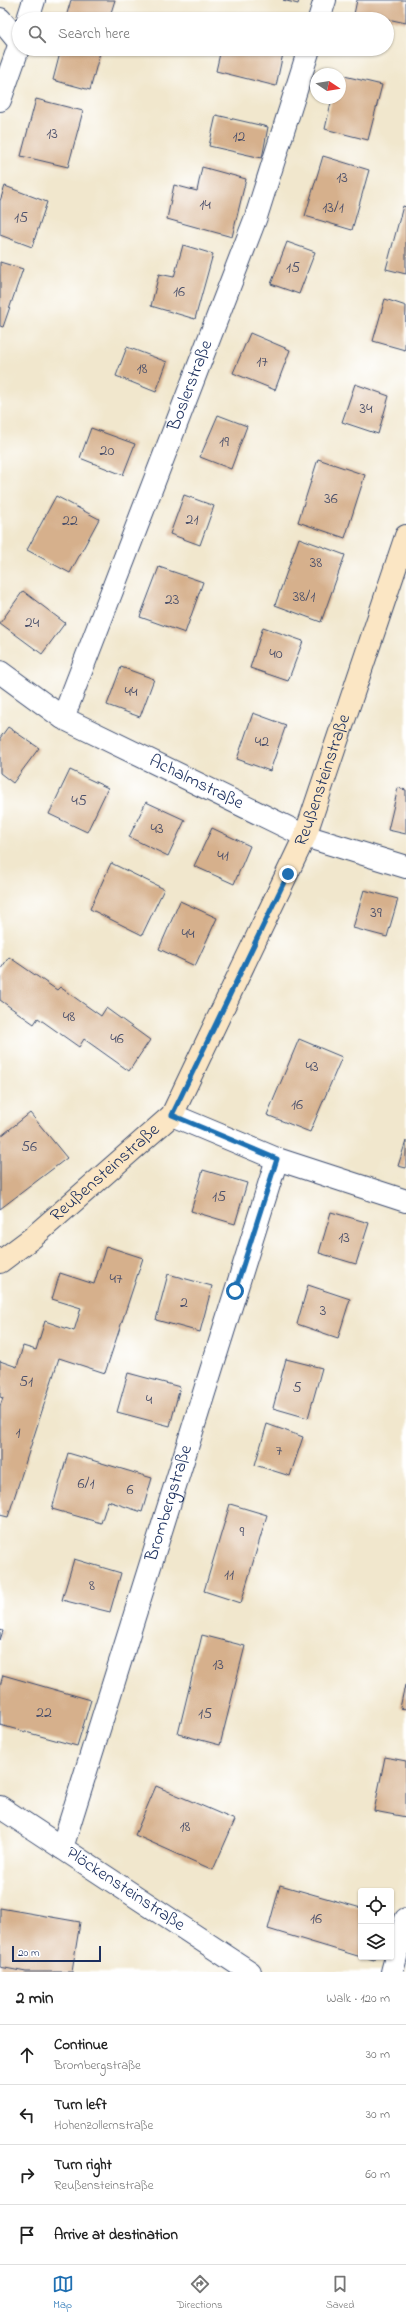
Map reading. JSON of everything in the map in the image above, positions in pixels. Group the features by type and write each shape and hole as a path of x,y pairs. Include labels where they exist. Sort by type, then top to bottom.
{"street":[{"path":"30,12 34,0"},
{"path":"321,12 325,0"},
{"path":"0,19 12,34"},
{"path":"0,100 15,56"},
{"name":"Boslerstraße","path":"62,718 256,217 307,56"},
{"name":"Reußensteinstraße","path":"0,1262 32,1238 172,1115 305,836 401,571 406,536"},
{"name":"Achalmstraße","path":"0,672 62,718 305,836 406,867"},
{"path":"172,1115 277,1159 406,1201"},
{"name":"Brombergstraße","path":"62,1848 277,1159"},
{"name":"Plöckensteinstraße","path":"0,1808 250,1972"},
{"path":"392,1972 406,1919"}],"building":[{"path":"71,0 115,0 111,12 67,12"},
{"path":"283,0 299,0 298,4"},
{"path":"357,0 406,0 406,23 394,20 394,12 354,12"},
{"path":"59,56 99,56 90,90 53,80"},
{"path":"219,56 282,56 276,86 216,71"},
{"path":"346,76 382,85 368,140 325,129 331,104 346,104"},
{"path":"36,99 83,111 68,167 21,156"},
{"path":"216,115 268,127 262,158 209,146"},
{"path":"323,156 369,170 352,230 305,216"},
{"path":"202,167 246,179 232,237 167,219 174,185 197,191"},
{"path":"5,186 47,202 32,247 0,235 0,201"},
{"path":"403,206 406,207 406,274 386,269"},
{"path":"287,242 315,252 299,294 271,284"},
{"path":"183,245 213,254 195,319 151,306 159,274 174,277"},
{"path":"0,262 23,269 3,327 0,326"},
{"path":"385,299 406,306 405,350 373,341"},
{"path":"250,333 290,350 275,390 233,373"},
{"path":"127,347 167,362 156,392 116,376"},
{"path":"355,384 389,396 378,434 342,422"},
{"path":"218,415 247,426 231,469 200,457"},
{"path":"91,428 135,444 123,475 80,458"},
{"path":"318,459 365,475 345,538 298,522"},
{"path":"184,495 214,506 200,545 170,534"},
{"path":"56,496 99,519 70,573 27,550"},
{"path":"299,538 345,555 321,622 275,605"},
{"path":"159,567 203,582 185,633 140,617"},
{"path":"23,591 65,623 42,654 0,623"},
{"path":"263,627 303,641 288,681 250,668"},
{"path":"121,667 154,679 140,717 107,705"},
{"path":"253,713 286,725 270,771 237,759"},
{"path":"8,727 39,748 13,783 0,773 0,738"},
{"path":"70,770 108,788 87,832 49,814"},
{"path":"398,788 406,790 406,834 388,830"},
{"path":"146,802 185,820 168,856 129,837"},
{"path":"212,828 250,846 234,884 194,866"},
{"path":"111,863 164,889 142,935 90,909"},
{"path":"364,890 398,899 387,937 353,928"},
{"path":"180,901 217,918 195,966 159,949"},
{"path":"9,957 57,990 60,987 101,1016 106,1008 150,1040 129,1071 84,1039 79,1047 38,1018 34,1024 0,1000 0,970"},
{"path":"299,1039 342,1057 310,1132 267,1115"},
{"path":"30,1113 67,1158 0,1209 0,1137"},
{"path":"406,1141 406,1168 398,1166"},
{"path":"203,1170 247,1183 235,1224 191,1211"},
{"path":"331,1212 369,1223 356,1264 319,1253"},
{"path":"106,1246 143,1258 105,1373 59,1358 8,1517 0,1515 0,1406 3,1398 0,1397 0,1361 17,1367 23,1346 36,1350 45,1321 74,1331 81,1308 52,1299 60,1273 94,1284"},
{"path":"168,1274 212,1286 200,1332 156,1320"},
{"path":"308,1285 350,1299 338,1338 297,1324"},
{"path":"286,1359 322,1368 308,1418 273,1408"},
{"path":"128,1373 180,1387 170,1426 117,1412"},
{"path":"267,1424 303,1437 290,1476 255,1465"},
{"path":"68,1453 152,1478 142,1512 108,1501 101,1523 52,1509"},
{"path":"230,1504 267,1515 241,1603 204,1591"},
{"path":"74,1559 121,1573 110,1612 62,1600"},
{"path":"0,1630 3,1631 0,1640"},
{"path":"202,1635 245,1646 220,1745 178,1734"},
{"path":"3,1675 91,1700 77,1746 0,1725 0,1686"},
{"path":"406,1685 406,1709 400,1708"},
{"path":"385,1757 406,1761 406,1817 374,1811"},
{"path":"156,1786 235,1820 213,1870 135,1835"},
{"path":"280,1885 358,1907 358,1956 268,1929"},
{"path":"0,1908 80,1922 72,1972 26,1972 0,1967"}],"route":[{"path":"235,1291 277,1159 172,1115 288,874"}]}
